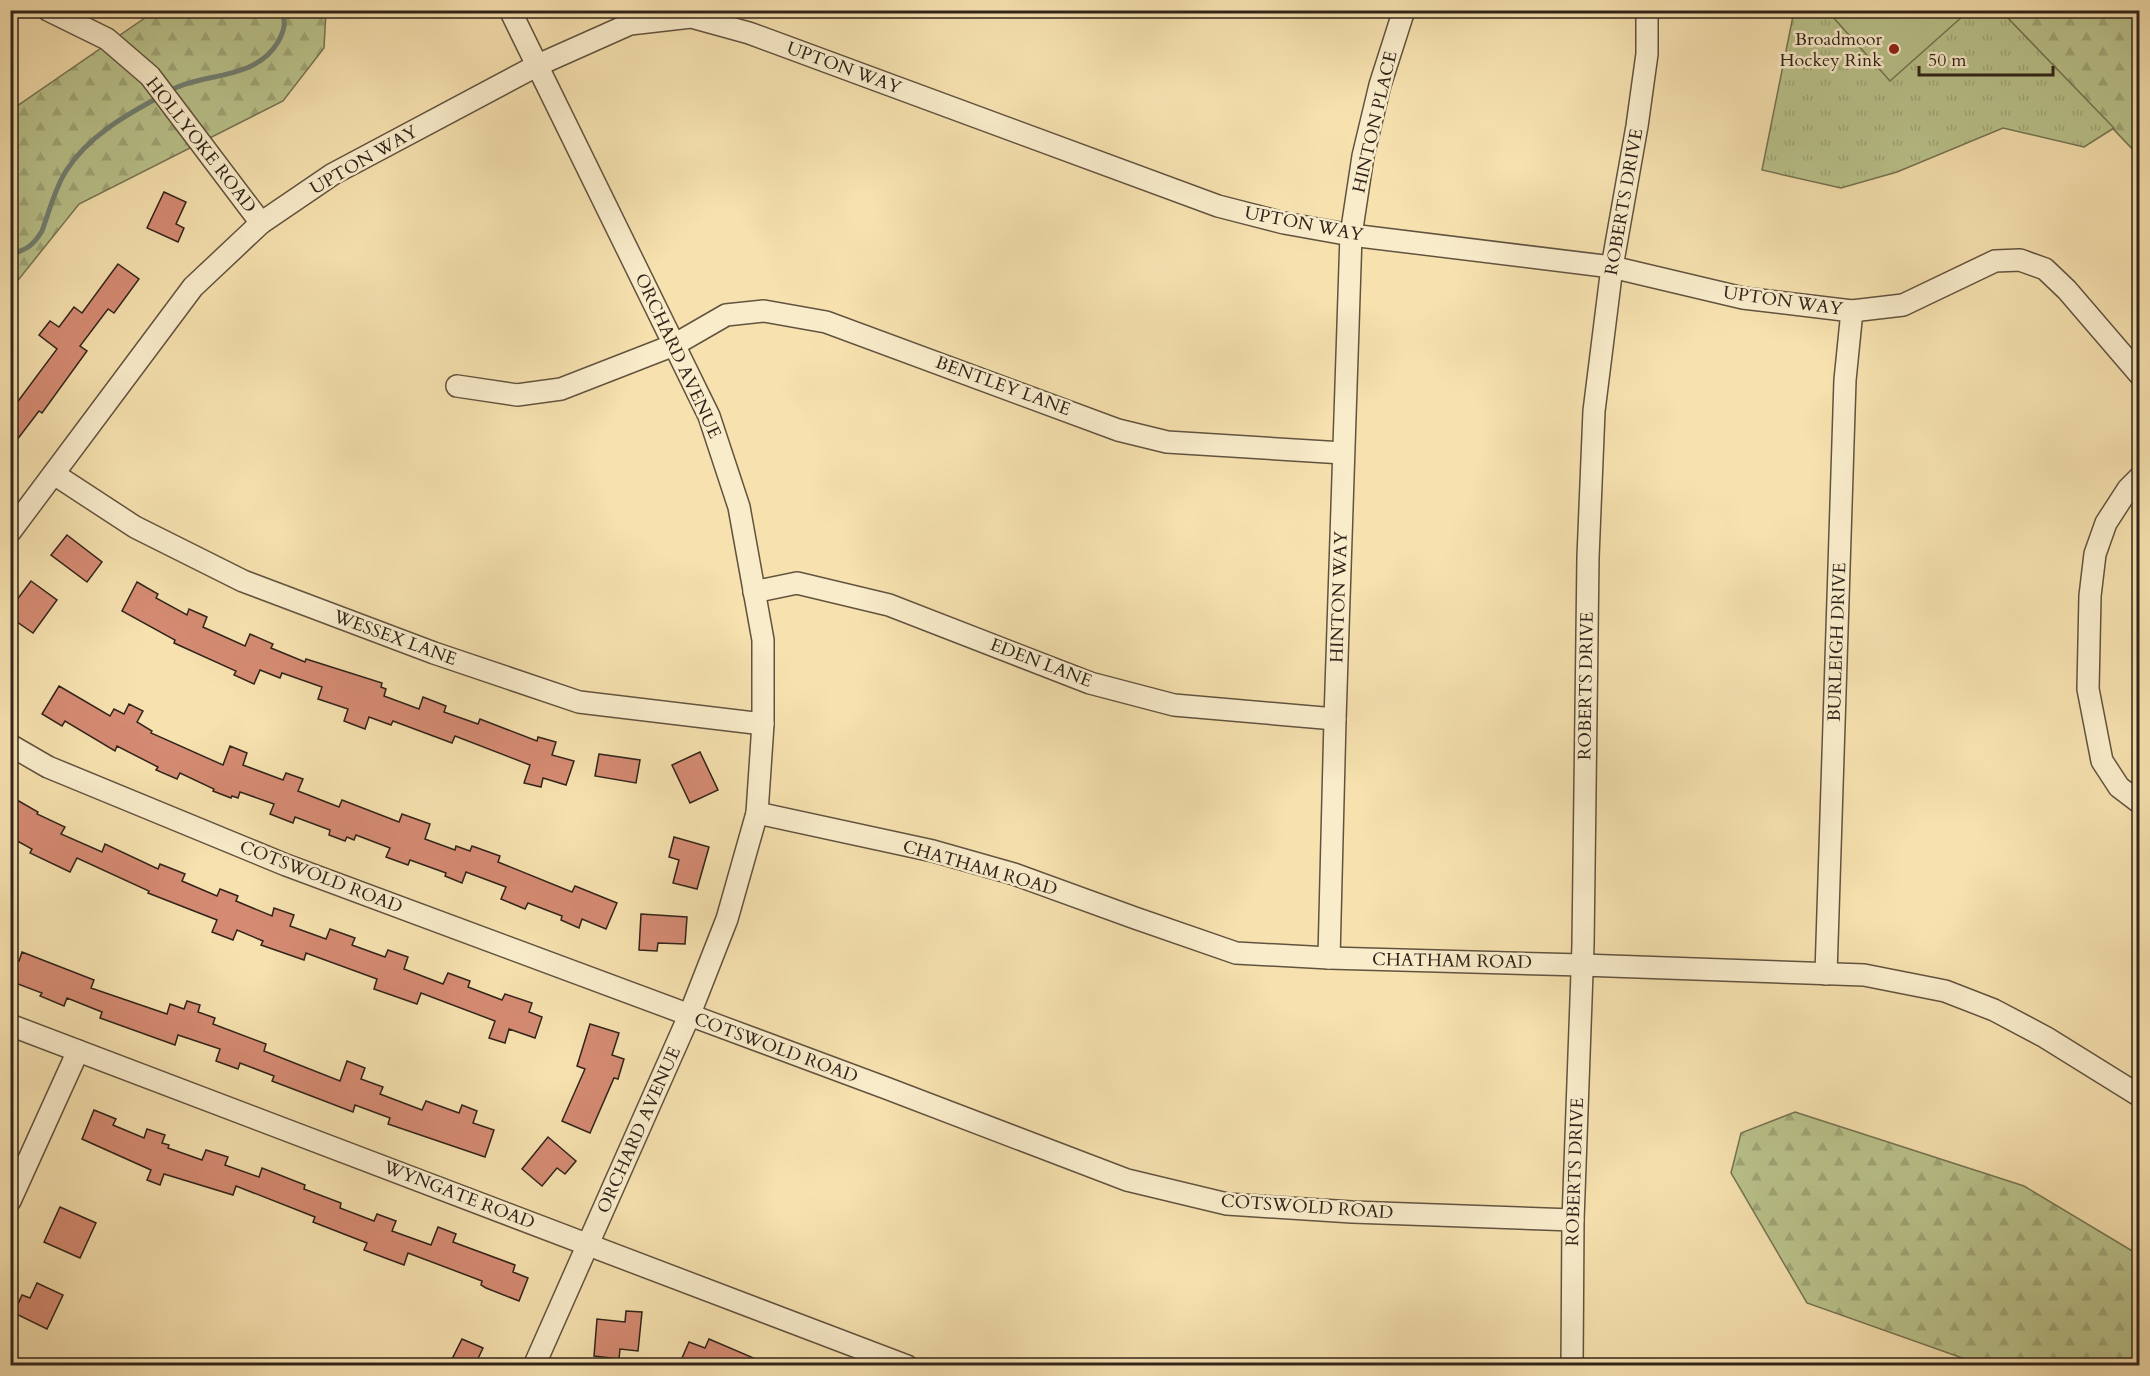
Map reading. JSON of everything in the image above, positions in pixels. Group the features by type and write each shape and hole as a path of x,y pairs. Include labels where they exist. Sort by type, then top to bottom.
{"street":[{"name":"HOLLYOKE ROAD","path":"48,10 107,39 150,76 261,223"},
{"name":"ORCHARD AVENUE","path":"510,10 710,416 735,495 763,640 763,724 757,813 727,919 689,1016 534,1365"},
{"name":"HINTON PLACE","path":"1351,235 1363,156 1380,85 1404,10"},
{"name":"ROBERTS DRIVE","path":"1572,1365 1573,1220 1582,965 1588,546 1594,411 1612,267 1647,54 1647,10"},
{"name":"UPTON WAY","path":"10,532 193,287 261,223 333,174 538,66 630,24 691,17 749,33 1218,206 1284,223 1351,235 1612,267 1743,298 1852,311 1903,305 1995,261 2020,260 2044,269 2067,290 2139,375"},
{"name":"HINTON WAY","path":"1329,958 1351,235"},
{"name":"BENTLEY LANE","path":"457,386 516,395 561,389 674,345 726,315 764,311 826,322 1118,430 1167,442 1343,453"},
{"name":"BURLEIGH DRIVE","path":"1826,974 1845,380 1852,311"},
{"name":"WESSEX LANE","path":"54,474 135,527 243,581 434,653 579,702 763,724"},
{"path":"2139,477 2127,489 2106,523 2096,554 2090,596 2088,689 2102,761 2119,786 2139,803"},
{"name":"EDEN LANE","path":"754,592 797,583 888,605 1090,683 1174,705 1335,719"},
{"name":"COTSWOLD ROAD","path":"10,745 48,767 286,865 1127,1180 1227,1204 1352,1212 1573,1220"},
{"name":"CHATHAM ROAD","path":"757,813 933,851 1004,871 1236,953 1863,975 1945,991 1984,1006 2044,1037 2139,1096"},
{"name":"WYNGATE ROAD","path":"10,1025 907,1365"},
{"path":"10,1201 78,1051"}],"green space":[{"name":"Broadmoor Hockey Rink","path":"1958,10 1963,16 1890,81 1832,16 1837,11"},
{"path":"155,11 326,11 324,48 283,101 79,204 11,289 10,111"},
{"path":"1794,11 2001,11 2114,128 2084,147 2003,128 1897,172 1841,188 1762,170"},
{"path":"2001,11 2139,11 2139,156"},
{"path":"1795,1112 2024,1186 2139,1255 2139,1365 1982,1365 1807,1303 1731,1173 1741,1133"}],"building":[{"path":"164,192 186,202 176,224 184,228 178,242 147,228"},
{"path":"118,264 139,279 114,313 108,309 80,346 87,351 42,413 39,411 10,449 10,412 57,349 39,335 50,321 59,327 74,307 82,313"},
{"path":"67,535 102,562 87,582 51,555"},
{"path":"31,581 57,600 33,633 10,617 10,609"},
{"path":"137,582 158,594 156,598 187,615 189,609 207,617 203,627 245,646 250,634 273,644 271,648 305,662 306,659 382,683 381,687 386,689 384,696 419,709 423,697 446,706 444,712 478,724 480,719 537,741 538,737 556,742 552,755 574,761 566,785 543,778 541,787 524,783 530,765 455,736 452,743 393,721 391,725 369,717 365,729 344,721 348,709 318,699 322,687 282,673 280,678 260,670 254,684 234,675 236,671 174,643 175,640 122,611"},
{"path":"59,686 110,716 114,709 124,714 129,704 143,711 137,722 152,731 151,733 223,765 230,746 247,753 243,765 283,780 286,773 303,779 298,791 339,807 342,800 399,822 402,814 430,824 425,839 455,850 456,846 470,851 472,846 500,856 498,862 572,892 575,886 617,903 606,929 582,919 579,928 561,920 562,916 528,903 525,909 501,899 506,887 466,872 462,883 445,876 446,873 410,860 408,865 386,857 390,848 356,835 354,840 347,837 345,841 329,835 330,830 295,817 293,823 270,814 274,804 240,792 238,798 232,796 231,798 180,773 177,779 156,770 158,767 117,746 115,751 65,721 62,726 42,714"},
{"path":"700,752 718,790 690,803 672,765"},
{"path":"599,754 640,760 636,783 595,776"},
{"path":"10,796 38,812 37,814 65,827 61,834 102,852 105,844 158,869 160,864 185,874 182,881 217,896 220,889 238,896 236,901 272,916 274,908 294,915 290,926 326,939 330,929 355,938 352,945 385,957 388,950 408,957 404,969 443,984 448,973 470,981 468,987 502,1000 505,994 532,1003 529,1012 542,1017 535,1038 509,1029 505,1043 489,1038 495,1021 421,993 417,1004 374,989 377,979 306,953 304,960 261,945 263,941 237,930 233,940 212,932 217,920 148,893 149,891 77,858 70,872 30,853 32,849 10,837"},
{"path":"674,837 709,847 697,889 673,883 679,860 669,857"},
{"path":"641,914 687,917 685,944 658,943 657,951 639,950"},
{"path":"22,952 94,980 91,988 167,1014 170,1004 184,1009 187,1001 200,1005 198,1012 215,1018 213,1024 266,1044 264,1051 340,1081 347,1061 365,1068 361,1079 383,1087 380,1094 422,1110 426,1101 459,1113 462,1105 477,1111 473,1123 494,1130 485,1157 388,1124 390,1118 355,1105 353,1112 272,1081 274,1076 240,1063 238,1069 216,1061 220,1049 178,1035 175,1045 100,1018 102,1012 67,998 64,1006 40,996 42,993 10,981 10,958 19,961"},
{"path":"590,1024 619,1033 612,1055 624,1059 618,1079 614,1078 590,1133 562,1121 585,1069 577,1066"},
{"path":"94,1110 116,1119 113,1125 144,1138 147,1129 165,1135 162,1143 169,1145 168,1148 202,1160 206,1150 228,1157 225,1165 259,1177 262,1168 305,1185 304,1189 341,1203 340,1208 374,1221 377,1214 396,1221 392,1231 431,1245 438,1227 456,1234 453,1242 515,1265 513,1272 528,1278 519,1301 486,1288 481,1285 482,1281 408,1253 404,1265 364,1250 367,1243 313,1222 315,1217 236,1186 233,1195 164,1174 160,1185 147,1180 151,1170 82,1139"},
{"path":"548,1137 576,1161 565,1174 557,1168 542,1186 522,1169"},
{"path":"60,1207 96,1223 80,1258 44,1242"},
{"path":"37,1283 63,1295 47,1329 14,1313 22,1295 30,1298"},
{"path":"626,1311 642,1312 638,1351 620,1349 619,1359 594,1356 597,1319 625,1322"},
{"path":"462,1339 483,1348 475,1365 449,1365"},
{"path":"709,1339 770,1365 679,1365 689,1342 705,1348"}],"waterway":[{"path":"169,91 183,85 242,70 268,55 278,42 283,30 281,10"},
{"path":"10,255 29,247 42,231 62,178 85,147 121,119 161,96"}],"place":[{"name":"Broadmoor Hockey Rink","path":"1894,49"}]}
